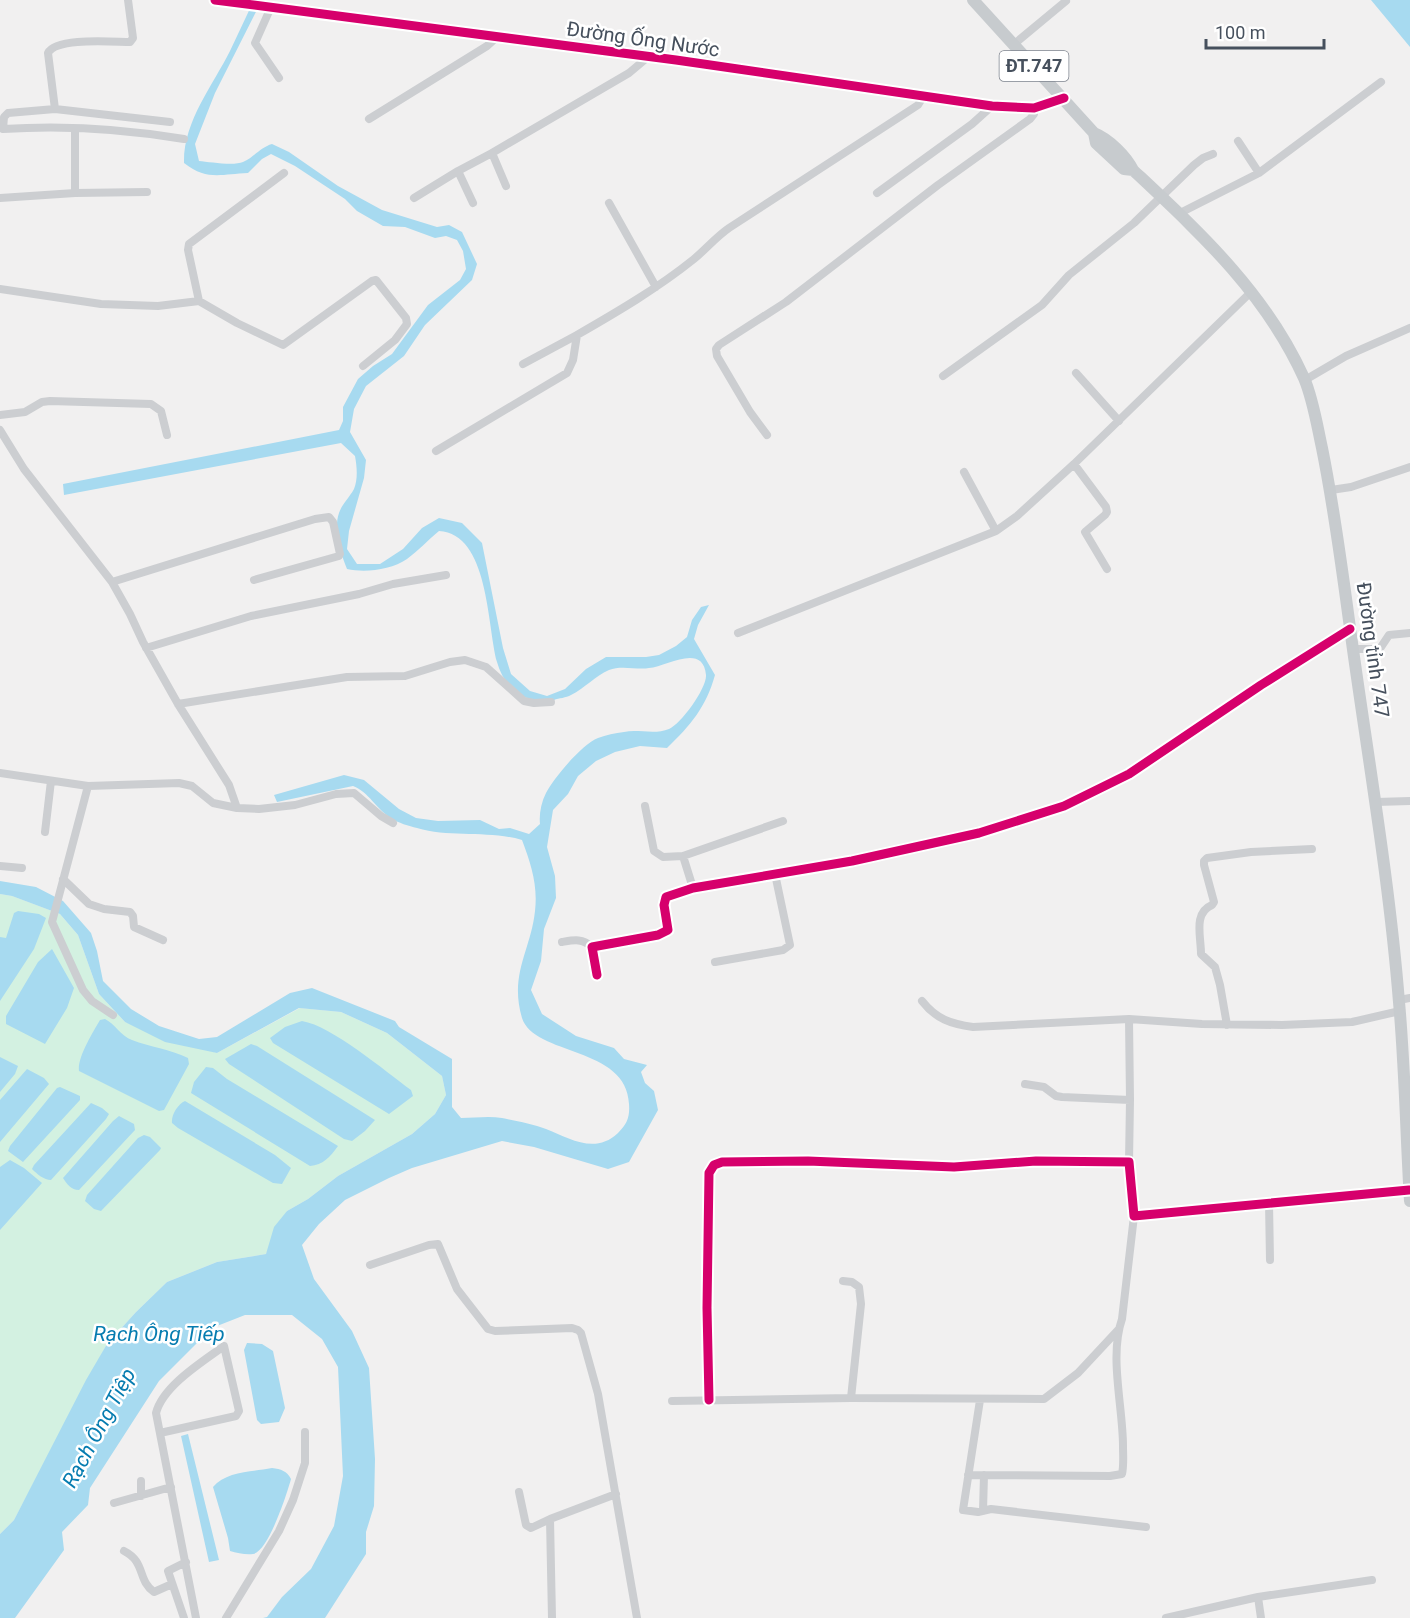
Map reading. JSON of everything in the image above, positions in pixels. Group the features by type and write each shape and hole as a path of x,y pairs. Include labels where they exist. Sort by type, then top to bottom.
{"main road":[{"name":"Đường tỉnh 747","path":"973,0 1064,98 1094,133 1096,142 1124,169 1133,170 1180,213 1232,266 1252,291 1290,351 1305,380 1331,490 1403,1003 1410,1201"}],"street":[{"path":"56,109 48,53 50,48 55,45 87,41 130,42 133,38 128,0"},
{"name":"Đường Ống Nước","path":"215,0 648,57 992,106 1034,108 1064,98"},
{"path":"1013,45 1066,1"},
{"path":"271,7 255,43 279,78"},
{"path":"369,119 487,46 497,37"},
{"path":"414,198 629,73 648,57"},
{"path":"1180,213 1258,173 1382,82"},
{"path":"523,364 577,335 656,287 696,257 713,239 918,105 923,97"},
{"path":"877,193 972,124 992,106"},
{"path":"767,435 750,412 717,356 716,350 719,345 786,302 945,180 1030,120 1034,114 1034,108"},
{"path":"170,122 56,109 8,113 4,117 2,130 44,127 158,134 184,139"},
{"path":"75,129 75,193"},
{"path":"1238,141 1258,173"},
{"path":"492,153 506,186"},
{"path":"943,376 1042,305 1069,275 1134,223 1203,158 1214,154"},
{"path":"458,171 473,203"},
{"path":"200,301 188,250 189,244 284,173"},
{"path":"0,198 75,193 147,192"},
{"path":"609,203 656,287"},
{"path":"0,289 101,304 158,306 200,301 237,323 284,345 338,304 376,280 406,318 407,324 395,340 363,366"},
{"path":"738,633 996,531 1017,516 1074,464 1252,291"},
{"path":"1305,380 1346,356 1410,328"},
{"path":"436,451 567,372 573,360 577,335"},
{"path":"1076,374 1119,421"},
{"path":"0,415 26,412 42,402 50,401 151,404 161,411 167,435"},
{"path":"0,430 24,469 112,582 178,704 229,785 237,808"},
{"path":"1074,464 1106,507 1105,515 1085,532 1107,569"},
{"path":"1331,490 1351,487 1410,467"},
{"path":"964,472 996,531"},
{"path":"112,582 315,519 329,517 333,522 339,556 254,580"},
{"path":"146,648 251,616 360,594 393,584 446,575"},
{"path":"592,947 665,933 668,926 664,901 666,897 693,888 852,861 979,833 1064,806 1129,774 1279,673 1350,629"},
{"path":"1353,649 1377,649 1389,635 1401,632 1410,633"},
{"path":"178,704 347,677 405,676 450,662 465,660 486,667 524,701 534,704 551,702"},
{"path":"0,773 88,786 178,783 192,786 213,803 237,808 259,809 295,805 336,794 354,793 393,823"},
{"path":"45,832 51,781"},
{"path":"88,786 52,922 83,990 92,1001 113,1015"},
{"path":"1376,802 1410,801"},
{"path":"645,806 654,851 663,857 684,856 783,821"},
{"path":"1227,1025 1221,985 1215,967 1201,954 1200,917 1204,909 1214,902 1204,861 1207,858 1251,852 1312,849"},
{"path":"684,856 693,888"},
{"path":"0,866 22,868"},
{"path":"715,962 783,950 790,945 775,874"},
{"path":"63,879 89,904 104,909 130,912 133,916 134,927 163,940"},
{"path":"562,942 578,939 592,947 597,975"},
{"path":"922,1001 928,1010 948,1022 973,1027 1129,1019 1227,1025 1352,1022 1403,1003"},
{"path":"968,1475 1110,1476 1122,1474 1123,1420 1117,1367 1119,1329 1134,1216 1129,1162 1129,1019"},
{"path":"1025,1084 1044,1087 1062,1098 1130,1100"},
{"path":"709,1400 707,1308 709,1173 710,1168 714,1165 739,1161 807,1161 954,1167 1036,1161 1129,1162"},
{"path":"1134,1216 1409,1190"},
{"path":"1269,1203 1270,1260"},
{"path":"370,1265 438,1244 457,1289 488,1329 495,1331 572,1328 582,1333 598,1394 637,1618"},
{"path":"843,1281 852,1282 859,1287 861,1304 851,1398"},
{"path":"672,1401 851,1398 1032,1400 1049,1398 1078,1373 1119,1329"},
{"path":"160,1433 236,1416 238,1411 224,1346 181,1379 165,1396 156,1413 196,1618"},
{"path":"980,1400 963,1510 980,1512 991,1509 1146,1527"},
{"path":"226,1618 279,1531 293,1500 305,1463 304,1432"},
{"path":"980,1512 984,1475"},
{"path":"141,1481 141,1496"},
{"path":"114,1503 171,1487"},
{"path":"519,1492 526,1525 531,1528 616,1494"},
{"path":"550,1519 552,1618"},
{"path":"124,1551 136,1559 154,1592 172,1584"},
{"path":"184,1618 168,1571 186,1562"},
{"path":"1166,1618 1258,1596 1372,1580"},
{"path":"1258,1596 1261,1618"}],"green space":[{"path":"0,894 12,896 60,914 78,935 99,994 125,1022 217,1053 300,1008 341,1012 387,1033 442,1076 446,1095 435,1114 412,1134 338,1176 308,1199 287,1211 266,1254 217,1262 167,1282 136,1312 107,1344 14,1520 0,1534"}],"water":[{"name":"Rạch Ông Tiếp","path":"254,0 262,0 215,93 195,144 199,161 239,163 272,144 289,152 338,186 382,210 437,227 449,225 462,232 477,264 472,280 425,325 404,356 366,386 354,409 350,432 366,460 364,478 349,531 347,549 357,564 380,564 403,549 422,528 439,518 462,523 482,543 503,648 511,674 530,691 547,696 565,689 586,669 606,657 659,655 676,646 687,637 692,620 701,607 709,605 698,625 694,639 715,675 707,697 690,723 667,748 640,746 615,752 596,761 578,776 568,794 553,810 547,847 555,876 556,898 544,929 541,961 531,990 542,1014 576,1036 614,1048 624,1059 647,1065 641,1072 645,1083 654,1091 658,1110 629,1162 608,1169 534,1147 502,1141 412,1168 345,1200 319,1224 302,1245 314,1279 352,1331 369,1368 375,1459 374,1506 366,1532 366,1554 325,1618 263,1618 267,1617 282,1597 311,1569 334,1526 343,1476 338,1367 322,1339 292,1315 245,1315 212,1328 159,1381 90,1488 88,1505 62,1532 64,1550 15,1618 0,1618 0,1534 14,1520 107,1344 167,1282 217,1262 266,1254 274,1227 287,1211 308,1199 338,1176 412,1134 435,1114 446,1095 442,1076 387,1033 341,1012 299,1008 217,1053 165,1042 125,1022 99,994 78,935 60,914 12,896 0,894 0,881 36,887 63,901 91,933 103,981 131,1009 159,1026 199,1039 217,1037 290,993 312,988 395,1021 399,1027 452,1059 452,1107 461,1118 502,1118 541,1127 582,1143 600,1143 618,1133 627,1120 629,1104 624,1085 613,1071 597,1061 544,1039 530,1030 522,1018 518,988 519,975 533,925 536,892 522,840 496,835 443,833 407,825 386,814 364,792 353,786 277,802 274,795 344,775 364,780 399,809 416,818 438,821 480,820 499,829 510,828 529,834 540,824 540,812 546,793 569,762 584,747 598,738 614,734 629,731 658,732 669,729 692,705 702,688 706,675 703,665 691,658 656,667 609,670 571,695 554,700 534,700 518,693 505,680 497,662 483,584 477,564 468,548 455,536 439,531 407,559 393,566 370,570 347,569 338,542 337,520 342,507 354,489 357,469 355,456 341,443 64,495 63,484 339,430 343,421 343,407 358,379 392,354 428,305 460,280 466,269 463,251 457,240 446,236 435,238 405,227 383,226 357,211 345,199 295,166 271,154 262,159 248,173 207,174 192,169 184,163 188,133 200,104 230,51"},
{"path":"1371,0 1410,0 1410,47"},
{"path":"18,911 39,914 46,918 34,949 0,1001 0,937 6,938 14,913"},
{"path":"52,949 74,988 67,1008 45,1044 6,1024 6,1016 38,962"},
{"path":"105,1019 132,1040 188,1058 189,1064 164,1110 159,1111 79,1071 80,1059 86,1045 100,1020"},
{"path":"302,1021 328,1031 358,1050 411,1090 413,1096 389,1114 273,1043 270,1038 285,1027"},
{"path":"251,1044 375,1120 352,1141 344,1139 229,1064 225,1059"},
{"path":"0,1057 18,1066 15,1074 0,1092"},
{"path":"206,1067 213,1068 227,1079 338,1146 326,1160 310,1166 191,1093 194,1082"},
{"path":"27,1069 44,1078 49,1084 0,1142 0,1100"},
{"path":"60,1087 80,1096 80,1100 23,1162 8,1151 10,1146"},
{"path":"185,1101 275,1155 291,1168 282,1184 273,1183 172,1123 176,1110"},
{"path":"91,1103 109,1114 106,1119 51,1180 32,1169 34,1165"},
{"path":"119,1116 134,1124 135,1130 79,1190 71,1188 63,1178"},
{"path":"144,1135 150,1137 161,1148 160,1150 101,1211 94,1209 85,1201 87,1195 138,1138"},
{"path":"10,1160 42,1183 0,1230 0,1167"},
{"path":"247,1343 262,1344 273,1351 285,1408 279,1422 261,1424 257,1420 244,1350"},
{"path":"188,1434 219,1560 209,1562 181,1436"},
{"path":"272,1468 283,1471 291,1479 271,1533 259,1551 253,1554 230,1551 213,1487 232,1475"}],"cycle path":[{"path":"215,0 676,60 992,106 1034,108 1064,98"},
{"path":"597,975 592,947 658,935 668,930 664,905 666,897 693,888 852,861 979,833 1064,806 1129,774 1261,685 1350,629"},
{"path":"709,1400 707,1308 709,1173 714,1165 722,1162 808,1161 954,1167 1036,1161 1129,1162 1134,1216 1409,1190"}],"water label":[{"name":"Rạch Ông Tiệp","path":"99,1428"}]}
